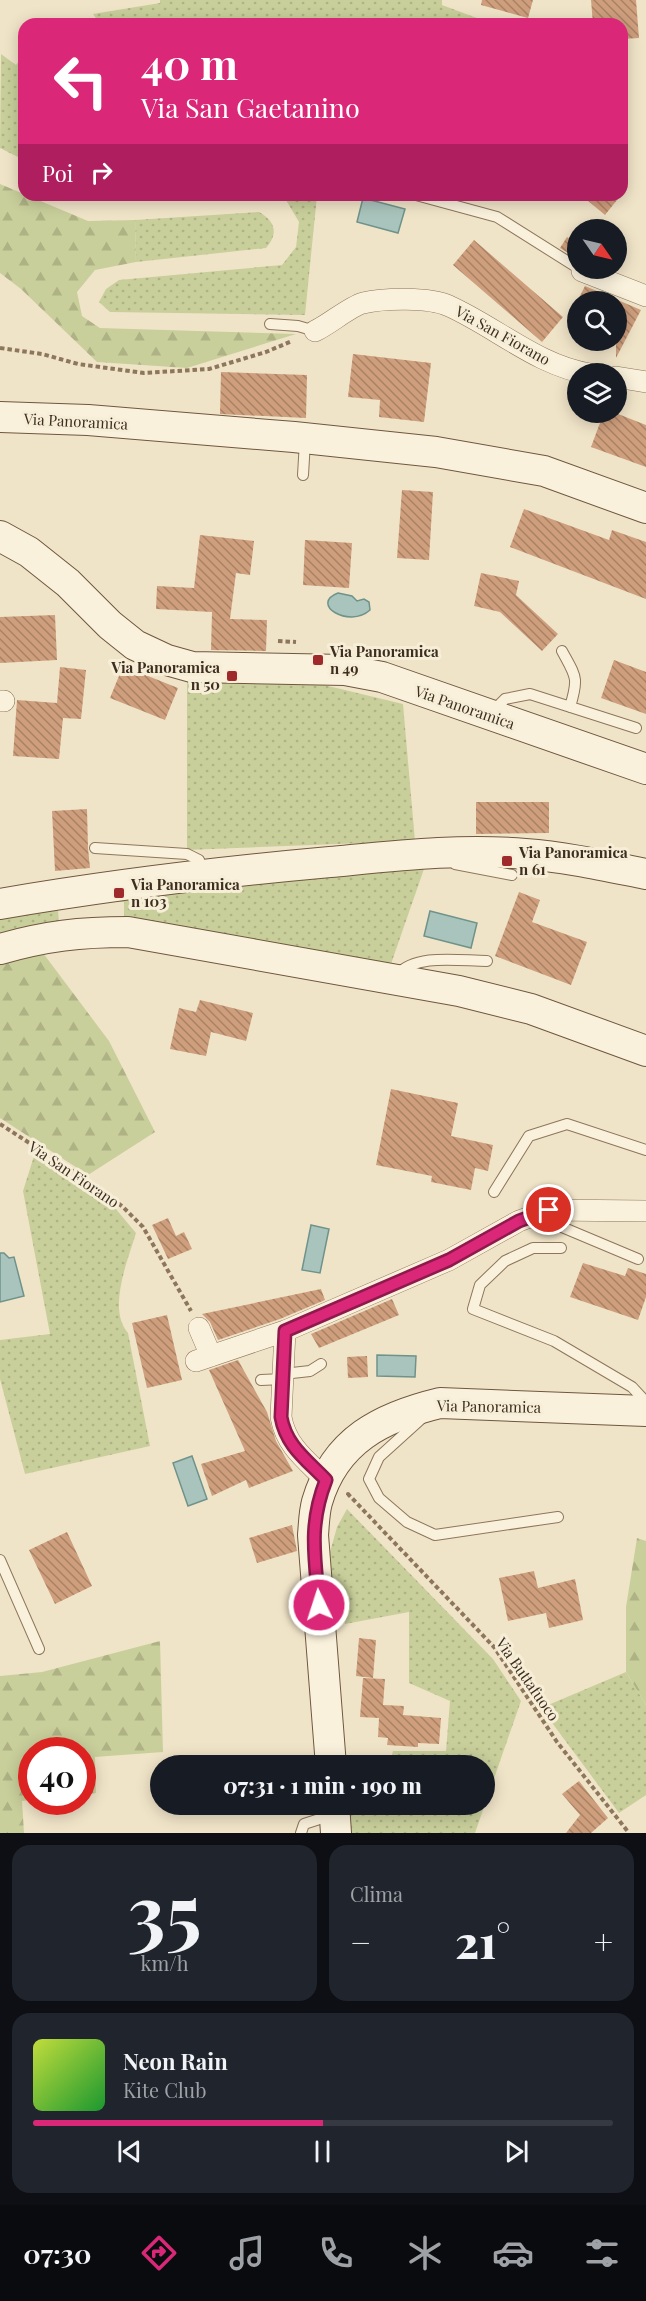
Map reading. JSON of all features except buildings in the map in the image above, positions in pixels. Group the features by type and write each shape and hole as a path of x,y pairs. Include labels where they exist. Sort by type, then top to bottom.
{"street":[{"path":"604,279 646,296"},
{"name":"Via San Fiorano","path":"315,331 361,303 404,298 447,304 534,354 567,369"},
{"path":"627,379 646,382"},
{"name":"Via Panoramica","path":"0,417 88,420 305,438 436,453 544,471 646,508"},
{"name":"Via Panoramica","path":"0,536 29,552 68,583 110,625 135,645 167,660 192,667 345,670 382,677 646,770"},
{"path":"0,904 102,886 204,874 383,857 444,854 523,853 580,860 646,874"},
{"path":"0,949 51,936 85,932 128,932 459,992 531,1009 646,1050"},
{"path":"199,1328 196,1360 285,1331 449,1260 519,1221 549,1210 646,1211"},
{"path":"285,1331 281,1417 287,1439 337,1487"},
{"name":"Via Panoramica","path":"330,1755 313,1535 317,1504 337,1487 339,1458 361,1436 383,1420 440,1403 646,1412"}],"lane":[{"path":"438,201 497,217 567,261"},
{"path":"270,324 298,326 315,331"},
{"path":"303,475 305,438"},
{"path":"562,651 576,677 577,685 570,707"},
{"path":"489,716 505,699 530,694 636,728"},
{"path":"95,848 187,854 199,860 204,874"},
{"path":"444,854 456,864 512,875"},
{"path":"393,980 404,968 422,961 487,961"},
{"path":"494,1191 529,1136 567,1124 646,1150"},
{"path":"534,1215 638,1259"},
{"path":"561,1248 533,1248 505,1261 480,1285 473,1310 554,1341 632,1387 646,1402"},
{"path":"261,1380 310,1371 321,1364"},
{"path":"440,1403 379,1457 369,1479 380,1498 407,1522 435,1535 558,1517"},
{"path":"0,1560 39,1649"},
{"path":"302,1833 304,1824 335,1817"}],"path":[{"path":"0,348 42,354 78,364 144,373 209,369 266,352 315,331"},
{"name":"Via San Fiorano","path":"0,1124 96,1186 123,1207 143,1227 199,1328"},
{"name":"Via Buttafuoco","path":"337,1487 494,1647 557,1742 629,1833"}],"green space":[{"path":"160,0 442,0 442,5 477,18 96,18 93,14 160,3"},
{"path":"1,54 16,65 18,62 18,157 0,148"},
{"path":"0,184 18,192 18,201 40,201 88,221 135,220 136,262 95,270 77,292 82,316 100,328 296,334 187,368 97,362 21,289 0,273"},
{"path":"287,201 316,201 305,315 110,312 99,302 106,289 119,280 282,265 296,247 299,222"},
{"path":"259,212 272,223 274,232 266,248 136,262 135,220"},
{"path":"187,679 324,685 403,704 415,841 187,850"},
{"path":"424,869 391,964 124,917 124,902 117,902 117,897 211,886"},
{"path":"65,909 58,910 59,922 0,933 0,913"},
{"path":"40,949 109,1041 155,1132 88,1175 0,1118 0,963"},
{"path":"35,1153 115,1208 136,1233 124,1270 119,1311 128,1333 150,1446 25,1474 0,1379 0,1340 50,1334 23,1191"},
{"path":"347,1509 493,1659 521,1701 495,1776 495,1755 392,1755 393,1751 446,1751 450,1701 409,1683 409,1612 345,1624 337,1586 331,1575 330,1552 337,1527"},
{"path":"637,1538 646,1541 646,1705 626,1672 626,1607"},
{"path":"160,1641 163,1752 96,1757 96,1737 18,1737 18,1815 23,1815 24,1833 0,1833 0,1676 42,1672"},
{"path":"626,1672 646,1705 646,1795 619,1813 541,1708"},
{"path":"348,1815 481,1815 475,1833 349,1833"}],"water":[{"path":"362,201 374,201 405,209 398,233 357,222"},
{"path":"338,593 352,596 357,601 364,599 369,602 370,610 352,617 335,613 328,603 330,598"},
{"path":"430,911 477,923 471,948 424,936"},
{"path":"311,1225 329,1229 320,1273 302,1270"},
{"path":"0,1253 4,1253 9,1258 14,1257 24,1296 0,1302"},
{"path":"377,1355 416,1356 415,1377 377,1376"},
{"path":"192,1456 207,1499 188,1506 173,1463"}],"place":[{"name":"Via Panoramica n 49","path":"318,660"},
{"name":"Via Panoramica n 50","path":"232,676"},
{"name":"Via Panoramica n 61","path":"507,861"},
{"name":"Via Panoramica n 103","path":"119,893"}],"route":[{"path":"319,1605 313,1535 317,1504 326,1480 287,1439 283,1429 281,1417 285,1331 449,1260 519,1221 549,1210"}]}
